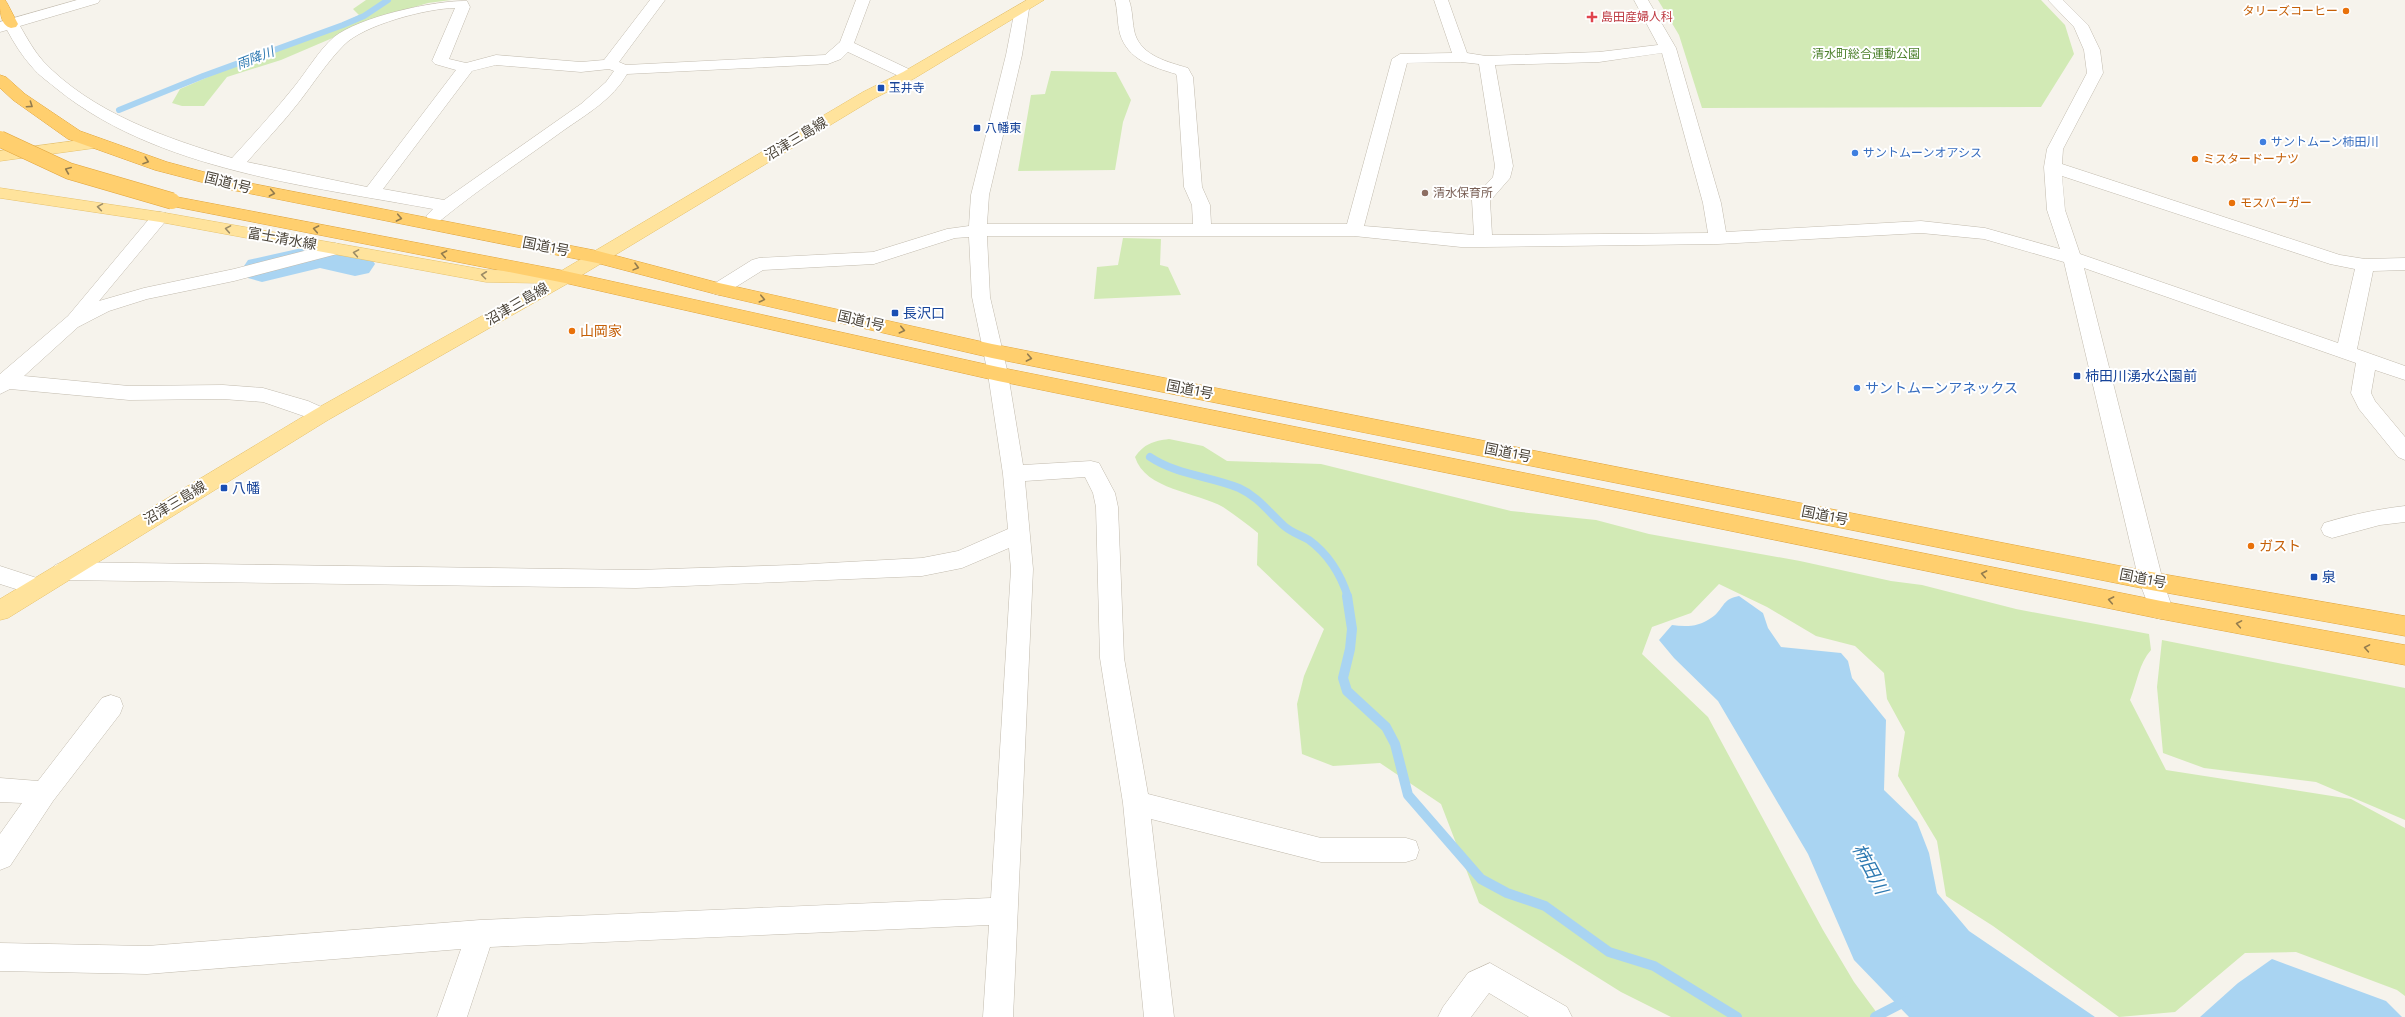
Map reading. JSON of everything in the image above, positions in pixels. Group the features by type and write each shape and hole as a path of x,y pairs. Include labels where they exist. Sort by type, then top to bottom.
{"highway":[{"path":"0,2 5,26"},
{"name":"国道1号","path":"0,80 19,97 74,135 161,166 232,185 598,257 719,289 992,351 2151,581 2405,626"},
{"name":"国道1号","path":"0,139 69,171 105,183 172,201 564,277 998,374 2161,610 2405,655"}],"main road":[{"name":"沼津三島線","path":"0,611 63,571 321,415 564,277 869,95 909,75 1029,4"},
{"path":"0,156 96,143"},
{"name":"富士清水線","path":"0,193 160,217 486,276 564,277"}],"street":[{"path":"93,0 5,26 41,69 86,103 141,132 178,146 236,163 284,175 446,206"},
{"path":"615,67 658,0"},
{"path":"236,163 282,113 339,41 352,33 420,8 447,3 462,4 463,7 440,61 466,68 496,60 581,67 615,67 828,59 839,54 846,45 863,0"},
{"path":"1122,0 1128,34 1139,53 1154,62 1182,71 1185,77 1193,187 1201,205 1202,230"},
{"path":"1441,0 1461,57"},
{"path":"1641,0 1668,48 1712,202 1718,238"},
{"path":"2056,0 2080,26 2092,50 2095,73 2055,149 2053,167 2056,210 2072,258 2151,581 2161,610"},
{"path":"998,1017 1002,911 1022,569 1014,474 998,374 981,297 978,230 980,195 1014,54 1029,4"},
{"path":"846,45 909,75"},
{"path":"1354,230 1400,59 1461,57 1486,61 1599,57 1668,48"},
{"path":"1483,241 1481,200 1501,178 1504,166 1486,61"},
{"path":"426,223 446,206 584,109 619,77 615,67"},
{"path":"372,192 466,68"},
{"path":"2053,167 2312,253 2365,265 2405,264"},
{"path":"2,383 71,322 160,217"},
{"path":"719,289 759,264 874,258 953,234 978,230 1354,230 1461,241 1483,241 1718,238 1921,227 1985,234 2072,258 2405,373"},
{"path":"71,322 102,307 144,294 234,275 335,249"},
{"path":"2346,353 2365,265"},
{"path":"2368,360 2361,393 2366,404 2405,452"},
{"path":"2,383 129,393 223,392 263,395 301,406 321,415"},
{"path":"1014,474 1091,469 1104,493 1107,507 1112,658 1136,803 1159,1017"},
{"path":"2332,529 2380,516 2405,514"},
{"path":"63,571 636,579 792,574 922,567 962,559 1019,534"},
{"path":"0,575 38,587"},
{"path":"0,856 44,793 111,706"},
{"path":"0,790 44,793"},
{"path":"1136,803 1321,850 1406,850"},
{"path":"0,957 148,960 480,934 1002,911"},
{"path":"452,1017 480,934"},
{"path":"1453,1017 1478,983 1490,977 1557,1017"}],"green space":[{"path":"366,0 451,0 428,3 384,16 281,60 227,77 204,106 182,106 172,103 180,89 243,62 318,36 359,15 353,9"},
{"name":"清水町総合運動公園","path":"1658,0 2041,0 2065,25 2074,54 2041,107 1702,108 1679,35"},
{"path":"1051,71 1116,72 1131,100 1123,122 1115,170 1018,171 1031,95 1045,94"},
{"path":"1123,238 1161,239 1160,265 1168,267 1181,295 1094,299 1097,267 1118,265"},
{"path":"1169,439 1203,446 1227,461 1321,464 1511,511 1596,520 1649,534 1800,561 1891,581 1922,585 2016,609 2149,634 2151,650 2141,667 2130,700 2166,770 2351,799 2405,828 2405,996 2397,990 2296,952 2245,953 2175,1012 2119,1017 1993,926 1946,896 1937,841 1898,776 1905,732 1887,699 1884,673 1855,646 1816,636 1767,607 1719,584 1691,613 1652,627 1642,654 1708,717 1823,930 1854,982 1880,1017 1671,1017 1621,992 1479,903 1441,804 1380,763 1333,766 1302,754 1297,704 1304,676 1324,629 1257,565 1258,533 1223,507 1160,483 1149,477 1141,468 1135,457 1138,453 1149,444"},
{"path":"2162,640 2405,688 2405,820 2316,782 2204,768 2163,753 2157,687"}],"water":[{"name":"柿田川","path":"1739,596 1763,613 1768,628 1781,647 1841,653 1848,661 1852,678 1886,720 1884,790 1917,822 1929,853 1937,893 1969,931 2095,1017 1909,1017 1854,960 1808,854 1718,701 1674,658 1659,640 1672,625 1687,626 1702,623 1715,615 1726,602 1733,597"},
{"path":"2272,959 2386,1001 2402,1017 2200,1017 2238,983"}],"waterway":[{"name":"雨降川","path":"119,110 203,76 343,25 364,16 388,0"},
{"path":"262,269 320,256 355,264"},
{"path":"1150,457 1171,468 1228,484 1251,495 1292,532 1309,540 1328,558 1338,573 1348,597"},
{"path":"1347,596 1352,629 1350,649 1343,678 1347,691 1386,727 1395,744 1408,795 1481,879 1507,893 1545,906 1609,952 1654,966 1737,1017"},
{"path":"1875,1017 1906,1001"}],"place":[{"name":"タリーズコーヒー","path":"2346,11"},
{"name":"島田産婦人科","path":"1592,17"},
{"name":"玉井寺","path":"881,88"},
{"name":"八幡東","path":"977,128"},
{"name":"サントムーン柿田川","path":"2263,142"},
{"name":"サントムーンオアシス","path":"1855,153"},
{"name":"ミスタードーナツ","path":"2195,159"},
{"name":"清水保育所","path":"1425,193"},
{"name":"モスバーガー","path":"2232,203"},
{"name":"長沢口","path":"895,313"},
{"name":"山岡家","path":"572,331"},
{"name":"柿田川湧水公園前","path":"2077,376"},
{"name":"サントムーンアネックス","path":"1857,388"},
{"name":"八幡","path":"224,488"},
{"name":"ガスト","path":"2251,546"},
{"name":"泉","path":"2314,577"}]}
